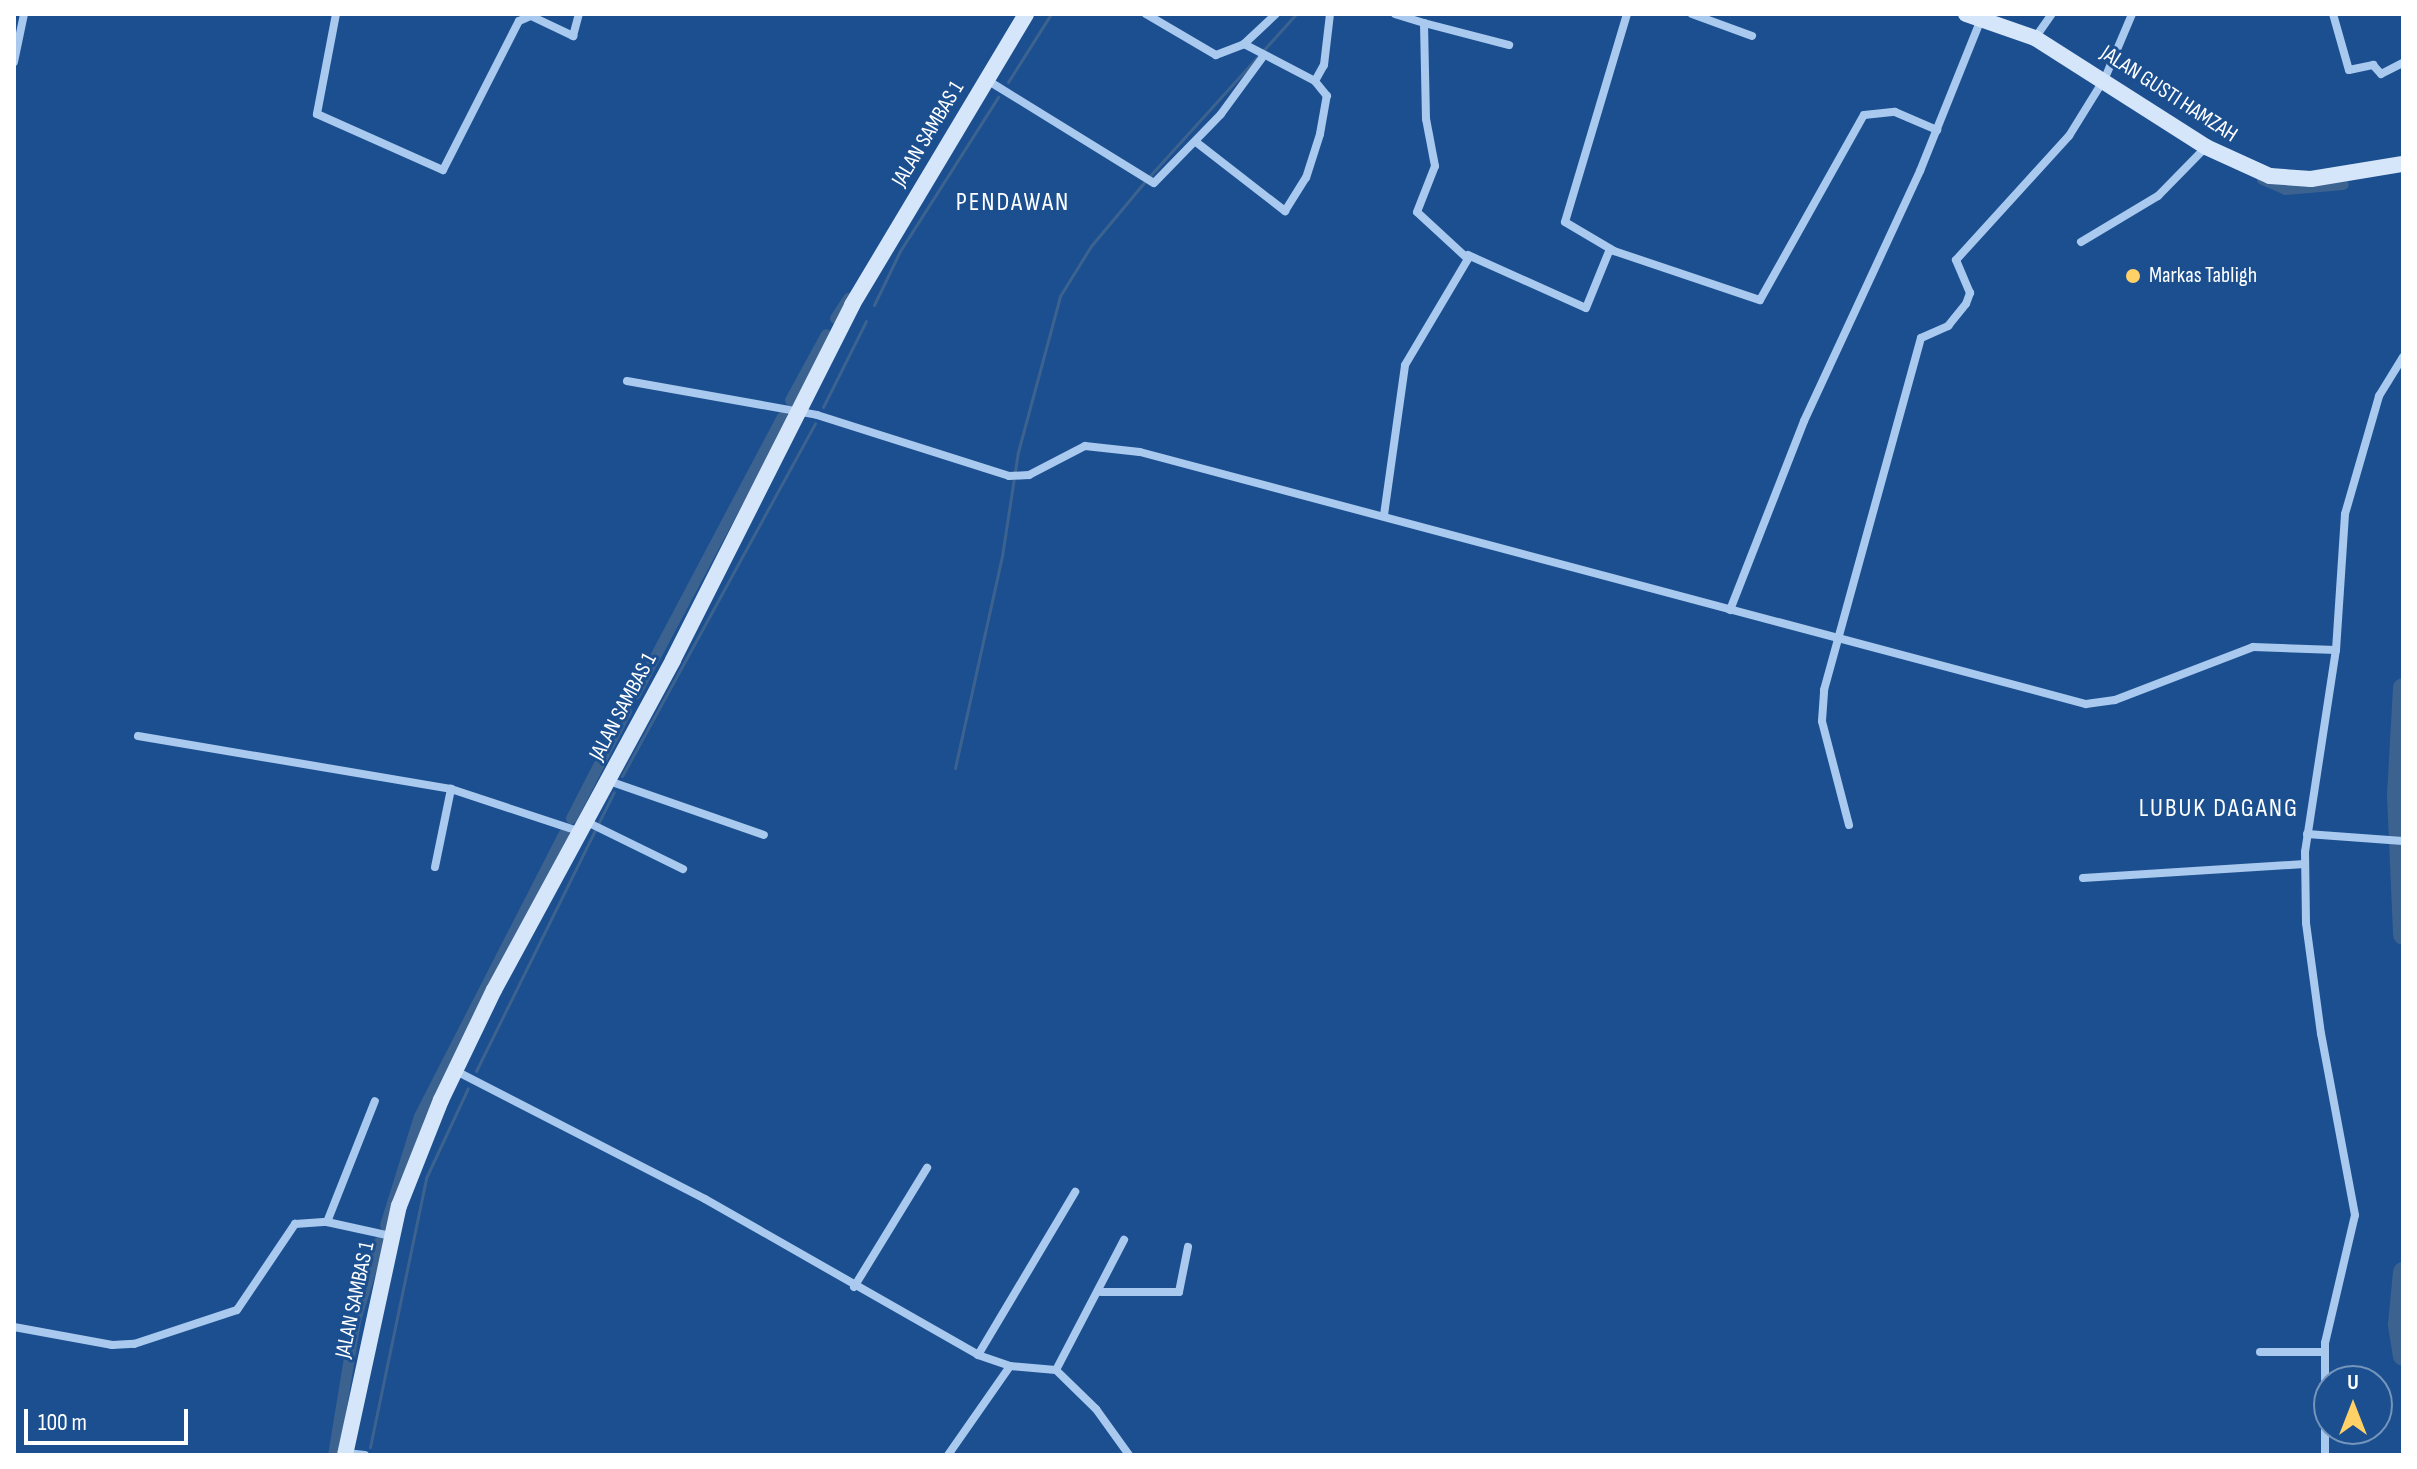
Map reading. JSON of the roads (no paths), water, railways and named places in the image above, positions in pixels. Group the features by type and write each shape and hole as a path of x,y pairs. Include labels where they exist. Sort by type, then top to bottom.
{"street":[{"path":"14,62 24,14"},
{"path":"336,14 317,114 443,170 519,21 531,16 573,36 579,14"},
{"name":"JALAN SAMBAS 1","path":"345,1454 391,1236 408,1176 455,1071 609,781 797,410 875,264 1026,14"},
{"path":"1146,14 1208,54 1246,46 1276,14"},
{"path":"1315,81 1324,65 1330,14"},
{"path":"1395,14 1509,45"},
{"path":"1627,14 1565,222 1610,249 1760,300 1864,115 1895,112 1937,130"},
{"path":"1692,14 1752,36"},
{"path":"1720,24 1724,14"},
{"path":"2035,38 2052,14"},
{"path":"1849,825 1822,721 1834,638 1921,338 1948,326 1970,299 1956,260 2060,148 2105,78 2132,14"},
{"path":"2333,14 2349,70 2373,65 2381,74 2403,63"},
{"path":"1730,610 1804,421 1937,130 1973,16"},
{"name":"JALAN GUSTI HAMZAH","path":"1973,16 2035,38 2105,78 2206,147 2253,170 2291,180 2400,166"},
{"path":"1424,23 1426,119 1435,166 1417,212 1468,255 1586,308 1610,249"},
{"path":"1196,142 1285,211 1306,178 1320,134 1327,96 1315,81 1260,56 1246,46"},
{"path":"987,80 1154,183 1196,142 1260,56"},
{"path":"2081,242 2158,196 2206,147"},
{"path":"1384,515 1405,365 1468,255"},
{"path":"2325,1455 2324,1352 2355,1215 2321,1034 2305,864 2307,834 2326,697 2336,650 2350,487 2379,396 2403,357"},
{"path":"627,381 797,410 1009,476 1019,476 1085,446 1109,446 1384,515 2016,689 2096,704 2253,647 2336,650"},
{"path":"138,736 451,789 585,825 618,837 683,869"},
{"path":"609,781 764,835"},
{"path":"435,867 451,789"},
{"path":"2307,834 2403,841"},
{"path":"2083,878 2305,864"},
{"path":"455,1071 705,1199 854,1287 978,1355 1010,1366 1056,1370 1096,1409 1129,1455"},
{"path":"327,1222 375,1101"},
{"path":"854,1287 927,1168"},
{"path":"978,1355 1075,1192"},
{"path":"14,1327 123,1346 231,1313 241,1306 291,1226 327,1222 391,1236"},
{"path":"1056,1370 1101,1292 1124,1240"},
{"path":"1101,1292 1179,1292 1188,1247"},
{"path":"2260,1352 2324,1352"},
{"path":"948,1455 1010,1366"},
{"path":"345,1454 365,1455"}],"waterway":[{"path":"1008,82 1051,14"},
{"path":"955,768 1002,556 1018,452 1060,296 1091,246 1147,179 1296,14"},
{"path":"874,305 900,251 998,97"},
{"path":"2262,179 2285,189 2343,184"},
{"path":"835,318 848,298"},
{"path":"823,407 866,321"},
{"path":"790,400 826,334"},
{"path":"635,694 782,416"},
{"path":"622,776 815,423"},
{"path":"2403,688 2397,795 2403,935"},
{"path":"571,818 626,711"},
{"path":"476,1071 614,792"},
{"path":"385,1225 419,1116 563,834"},
{"path":"370,1447 426,1178 468,1088"},
{"path":"333,1455 355,1320 379,1242"},
{"path":"2403,1272 2398,1325 2403,1356"}],"place":[{"name":"Markas Tabligh","path":"2133,276"}],"district":[{"name":"PENDAWAN","path":"1013,203"},
{"name":"LUBUK DAGANG","path":"2219,809"}]}
